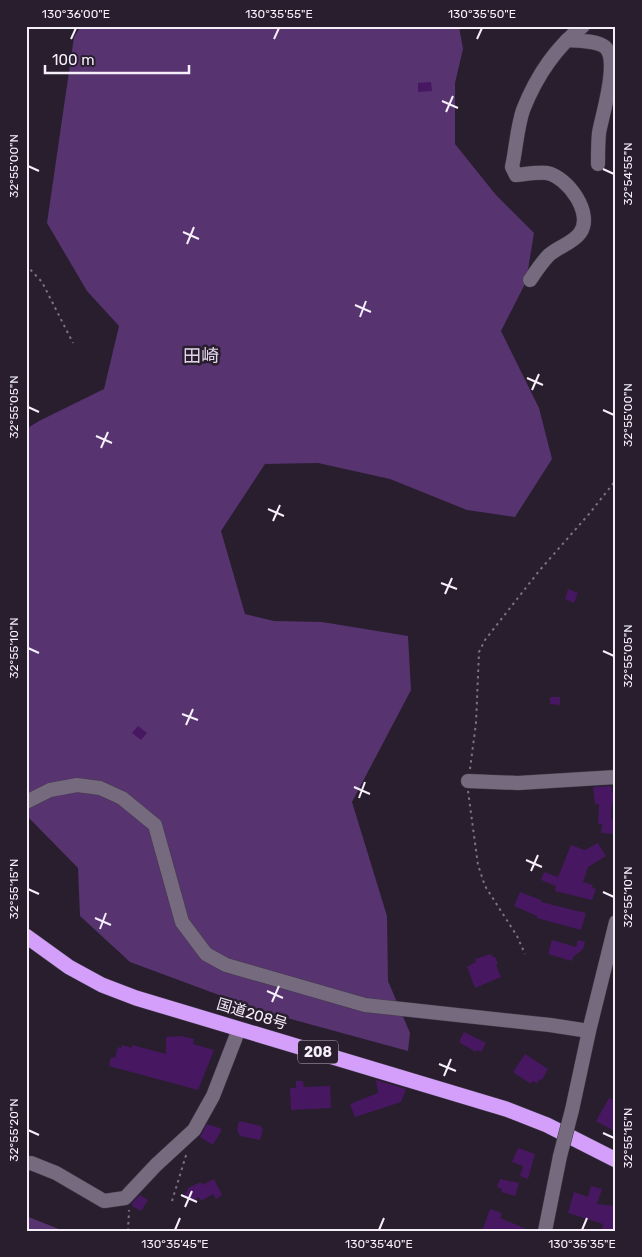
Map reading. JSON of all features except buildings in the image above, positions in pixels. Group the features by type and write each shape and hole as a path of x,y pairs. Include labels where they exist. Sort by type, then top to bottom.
{"highway":[{"name":"国道208号","path":"26,936 69,967 102,985 136,998 506,1109 547,1125 616,1160"}],"street":[{"path":"530,280 549,255 580,233 585,219 572,189 559,178 547,173 516,175 512,167 523,112 538,79 557,50 583,26"},
{"path":"567,40 595,43 605,47 611,57 612,70 599,136 598,164"},
{"path":"468,781 518,783 616,777"},
{"path":"26,802 50,790 77,785 100,788 122,798 155,825 182,922 206,954 226,965 366,1005 589,1031"},
{"path":"545,1231 560,1156 616,922"},
{"path":"26,1164 31,1163 56,1173 104,1201 125,1198 156,1165 194,1130 213,1096 239,1029"}],"path":[{"path":"26,265 42,282 73,343"},
{"path":"525,954 517,936 485,886 478,865 468,781 476,723 479,652 484,640 616,480"},
{"path":"172,1200 194,1130"},
{"path":"125,1198 129,1209 128,1231"}],"shaded area":[{"path":"81,26 459,26 463,49 455,83 455,144 496,195 534,233 526,282 501,331 539,408 552,459 515,517 467,510 390,479 318,463 265,464 221,531 245,614 274,621 322,622 408,636 411,690 352,802 387,916 388,981 410,1033 408,1051 265,1012 130,962 80,916 78,868 26,815 26,429 104,389 119,326 87,291 47,223 74,37"},
{"path":"26,1216 64,1231 26,1231"}],"district":[{"name":"田崎","path":"201,356"}]}
